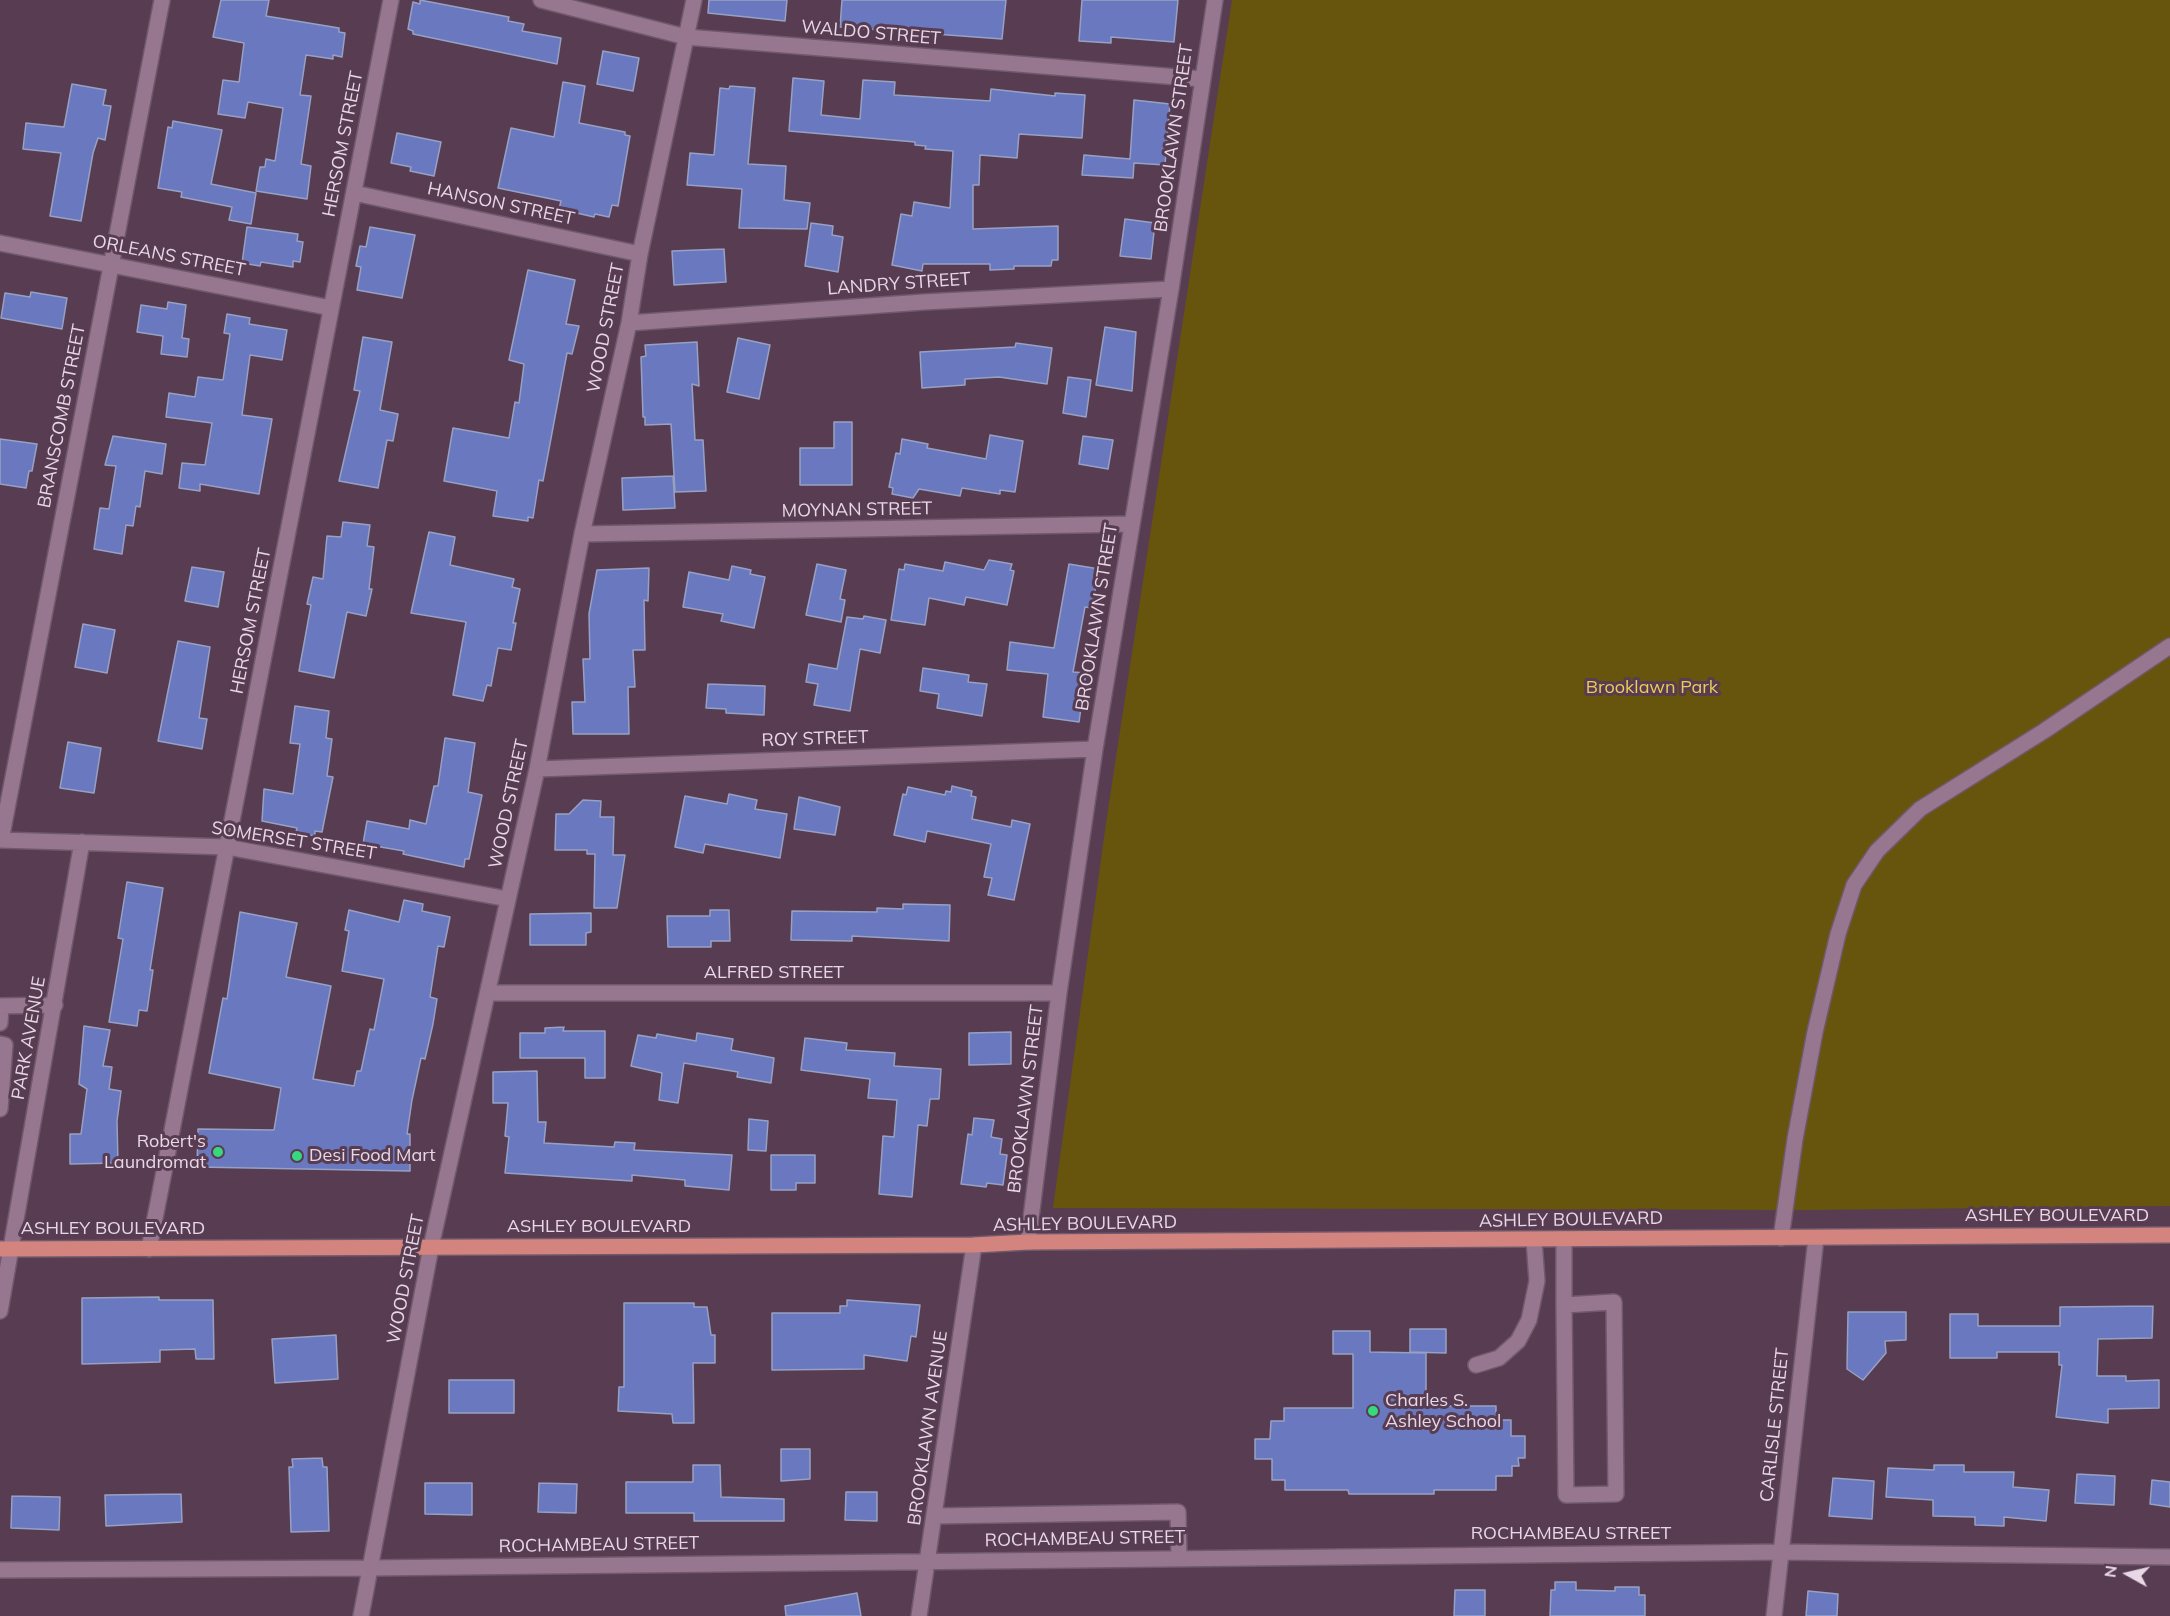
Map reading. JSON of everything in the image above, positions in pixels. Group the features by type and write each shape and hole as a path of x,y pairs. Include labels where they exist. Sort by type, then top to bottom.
{"main road":[{"name":"ASHLEY BOULEVARD","path":"6,1249 974,1245 1028,1242 2170,1235"}],"street":[{"name":"BRANSCOMB STREET","path":"1,840 162,0"},
{"name":"HERSOM STREET","path":"149,1249 391,0"},
{"name":"WALDO STREET","path":"541,0 686,37 1202,79"},
{"name":"WOOD STREET","path":"362,1616 431,1247 537,769 582,534 629,322 640,254 694,0"},
{"name":"BROOKLAWN STREET","path":"1028,1242 1059,993 1095,749 1171,289 1215,0"},
{"name":"HANSON STREET","path":"354,193 640,254"},
{"name":"ORLEANS STREET","path":"0,243 331,308"},
{"name":"LANDRY STREET","path":"629,322 924,302 1171,289"},
{"name":"MOYNAN STREET","path":"582,534 1132,524"},
{"path":"1781,1238 1795,1139 1815,1032 1838,934 1854,885 1877,851 1920,809 2170,646"},
{"name":"ROY STREET","path":"537,769 1095,749"},
{"name":"SOMERSET STREET","path":"1,840 227,847 508,899"},
{"name":"PARK AVENUE","path":"0,1311 6,1249 55,1005 82,842"},
{"name":"ALFRED STREET","path":"489,993 1059,993"},
{"path":"0,1023 1,1006 55,1005"},
{"path":"0,1044 5,1045 0,1109"},
{"name":"CARLISLE STREET","path":"1774,1616 1816,1238"},
{"path":"1476,1365 1498,1358 1518,1341 1529,1320 1537,1281 1534,1240"},
{"path":"1564,1240 1564,1305 1566,1495 1617,1494 1614,1302 1564,1305"},
{"name":"BROOKLAWN AVENUE","path":"919,1616 974,1245"},
{"path":"935,1516 1178,1512 1179,1557"},
{"name":"ROCHAMBEAU STREET","path":"0,1570 1781,1552 2170,1557"}],"green space":[{"name":"Brooklawn Park","path":"1232,0 2170,0 2170,1206 1811,1210 1053,1208 1107,816"}],"building":[{"path":"221,0 269,0 266,16 339,28 339,32 345,33 342,57 333,55 333,59 306,55 300,95 311,96 301,164 311,166 307,199 256,191 260,167 265,167 266,159 275,161 283,108 248,102 245,118 218,114 223,80 239,82 244,43 213,37"},
{"path":"420,0 509,17 508,21 524,24 522,31 561,38 557,64 413,34 413,31 408,29 413,2 420,4"},
{"path":"709,0 787,0 785,21 708,13"},
{"path":"842,0 1006,0 1002,39 840,27"},
{"path":"1082,0 1178,0 1174,42 1111,37 1111,43 1079,41"},
{"path":"603,51 639,58 633,91 597,84"},
{"path":"793,78 824,81 821,115 860,119 863,80 895,82 894,95 990,101 991,89 1055,96 1055,93 1085,95 1082,138 1019,134 1017,158 980,155 979,185 973,185 973,229 1058,226 1058,260 1052,260 1051,266 1014,266 1014,269 990,270 990,264 923,264 922,271 892,265 901,214 912,216 914,202 950,208 953,151 925,149 926,146 915,145 915,142 789,131"},
{"path":"563,82 585,86 579,123 625,132 625,135 630,136 618,206 612,205 609,217 595,214 594,217 559,209 561,201 498,188 511,128 554,137"},
{"path":"72,84 106,90 103,105 111,106 105,140 98,138 93,153 81,221 50,216 61,153 23,149 26,123 64,127"},
{"path":"730,86 755,88 748,164 786,166 784,200 810,203 807,229 739,228 742,189 687,185 690,153 714,155 720,88 729,89"},
{"path":"1134,100 1170,104 1165,165 1134,163 1133,178 1082,175 1084,155 1130,159"},
{"path":"173,121 222,130 211,184 256,193 251,224 229,220 232,207 181,197 182,192 158,188 168,127 172,128"},
{"path":"397,133 441,142 434,176 410,171 411,167 391,163"},
{"path":"1125,219 1155,223 1151,259 1120,256"},
{"path":"811,223 833,226 832,235 843,237 838,272 805,266"},
{"path":"247,227 298,234 297,241 303,242 300,262 293,261 293,267 261,262 260,266 242,263"},
{"path":"370,227 415,235 402,298 357,290 361,267 356,266 360,246 366,247"},
{"path":"724,249 726,282 674,285 672,251"},
{"path":"528,270 575,280 566,324 579,326 572,354 567,353 543,481 539,480 533,518 528,517 528,521 493,516 497,491 444,481 453,428 509,438 515,402 519,403 524,364 509,360"},
{"path":"31,292 67,298 62,329 1,318 5,293 30,297"},
{"path":"168,302 186,305 182,338 189,339 187,357 161,354 163,336 137,332 141,305 167,309"},
{"path":"227,314 250,318 249,324 287,330 282,360 250,355 242,415 272,419 259,494 200,484 200,491 179,488 182,463 205,465 212,423 166,417 169,393 195,397 198,377 223,380 230,334 224,333"},
{"path":"1105,327 1136,332 1132,391 1096,385"},
{"path":"363,337 392,342 380,410 398,414 393,441 387,440 378,488 339,481 360,391 354,390"},
{"path":"738,338 770,345 759,399 727,392"},
{"path":"697,342 699,386 692,384 695,440 703,440 706,491 675,492 671,424 645,425 641,357 646,356 645,345"},
{"path":"1016,343 1052,348 1047,384 999,377 965,379 965,385 922,388 920,352 1015,347"},
{"path":"1068,377 1091,380 1086,417 1063,413"},
{"path":"834,422 852,422 852,485 800,485 800,448 834,448"},
{"path":"990,435 1023,441 1015,492 1000,490 1000,494 962,488 960,496 919,489 913,498 892,494 893,488 889,487 896,453 900,454 902,439 928,444 927,448 986,459"},
{"path":"113,436 166,444 162,474 145,471 140,507 136,506 133,526 126,525 122,554 94,549 100,508 109,509 116,466 105,465"},
{"path":"1083,436 1113,440 1108,469 1079,464"},
{"path":"0,439 37,444 26,488 0,484"},
{"path":"673,476 675,508 623,510 622,478"},
{"path":"343,522 370,525 367,546 374,547 369,589 372,589 366,616 347,612 334,678 299,671 311,605 307,604 313,577 323,579 327,536 341,537"},
{"path":"429,532 455,537 450,565 514,579 512,587 520,589 513,623 516,623 511,650 498,648 491,686 487,685 483,701 453,695 466,622 411,613"},
{"path":"989,560 1012,564 1010,570 1014,571 1007,605 966,597 964,605 929,598 925,625 891,620 899,569 904,570 905,564 943,571 945,562 984,570"},
{"path":"817,564 846,570 840,599 845,600 841,622 806,615"},
{"path":"1069,564 1099,569 1092,608 1085,607 1073,672 1086,673 1079,722 1043,717 1048,674 1007,670 1010,642 1054,648"},
{"path":"732,566 751,570 750,574 765,577 754,628 721,621 723,614 683,607 689,572 729,580"},
{"path":"192,567 224,572 218,607 185,601"},
{"path":"649,568 648,601 644,600 645,650 633,650 635,687 628,687 629,734 573,734 572,702 585,702 583,659 590,659 589,614 597,570"},
{"path":"864,616 886,620 880,653 860,649 850,711 814,705 818,684 806,682 809,664 837,669 847,617 863,619"},
{"path":"83,624 115,630 107,673 75,667"},
{"path":"178,641 210,647 199,718 207,719 202,749 158,741"},
{"path":"923,668 969,675 968,682 987,684 982,716 937,708 939,694 920,691"},
{"path":"708,684 765,686 764,715 726,713 726,709 706,708"},
{"path":"295,706 329,711 326,738 332,739 327,776 333,777 322,832 315,831 315,836 296,832 297,828 262,821 264,789 293,794 300,744 290,743"},
{"path":"445,738 475,743 468,792 482,795 469,859 465,859 464,867 403,854 404,851 363,844 367,821 409,829 410,820 426,824 434,786 438,786"},
{"path":"68,742 101,748 94,793 60,788"},
{"path":"952,786 972,791 971,796 976,797 972,819 1011,827 1012,820 1030,824 1014,900 988,895 992,878 984,877 991,844 927,831 925,842 894,835 903,794 906,795 908,787 945,795 946,791 951,792"},
{"path":"729,794 757,800 755,809 787,814 780,858 705,844 703,853 675,847 685,796 727,804"},
{"path":"799,797 840,807 835,835 794,829"},
{"path":"583,800 601,801 600,817 614,817 613,855 625,855 617,908 594,908 595,854 587,854 587,850 555,850 556,814 569,814"},
{"path":"127,882 163,888 150,970 153,970 147,1011 139,1010 137,1026 109,1022 123,939 118,938"},
{"path":"404,900 423,904 422,911 450,917 444,947 438,946 430,997 437,999 433,1024 425,1059 421,1058 412,1100 407,1134 410,1134 410,1171 197,1167 198,1129 274,1130 281,1088 209,1073 223,998 227,999 240,912 297,923 286,977 331,986 313,1079 354,1086 357,1071 361,1071 370,1029 374,1030 384,979 342,971 349,931 345,930 349,910 399,922"},
{"path":"903,904 950,905 949,941 852,936 852,941 791,940 792,911 877,912 877,908 903,909"},
{"path":"710,910 729,910 730,941 711,941 711,947 668,947 667,916 710,916"},
{"path":"591,913 591,932 586,933 586,945 530,945 530,914"},
{"path":"84,1026 110,1030 103,1066 112,1067 109,1089 121,1091 117,1121 118,1163 70,1164 70,1134 81,1134 87,1089 79,1084"},
{"path":"564,1027 563,1031 605,1031 605,1078 585,1078 585,1058 520,1058 520,1033 545,1033 545,1028"},
{"path":"1011,1032 1011,1064 969,1065 969,1033"},
{"path":"697,1033 733,1039 731,1050 774,1058 771,1083 737,1077 738,1072 684,1063 678,1103 659,1100 662,1073 631,1066 638,1035 656,1038 657,1034 696,1041"},
{"path":"805,1038 847,1043 846,1050 895,1053 894,1066 941,1069 939,1099 930,1099 927,1126 918,1125 912,1197 879,1194 883,1136 894,1137 897,1100 868,1098 870,1079 801,1070"},
{"path":"537,1071 538,1122 546,1122 544,1143 614,1147 615,1142 635,1143 634,1150 732,1155 729,1190 685,1186 685,1180 632,1175 632,1181 505,1173 509,1137 505,1136 508,1103 493,1103 493,1072"},
{"path":"974,1118 994,1120 991,1137 1002,1139 1000,1154 1007,1155 1003,1185 987,1183 986,1187 961,1184 968,1134 972,1135"},
{"path":"749,1119 768,1121 766,1151 748,1150"},
{"path":"771,1155 815,1155 815,1183 796,1183 796,1190 771,1190"},
{"path":"159,1297 159,1300 213,1300 214,1359 196,1359 195,1349 160,1350 160,1362 82,1364 82,1298"},
{"path":"847,1300 920,1305 916,1337 911,1336 907,1361 864,1355 864,1369 772,1370 772,1313 840,1313 840,1306 847,1306"},
{"path":"624,1303 694,1303 694,1307 707,1307 711,1335 715,1335 715,1363 693,1363 694,1423 673,1423 672,1414 618,1411 619,1387 624,1387"},
{"path":"2153,1306 2152,1338 2098,1339 2097,1376 2126,1376 2126,1381 2159,1380 2159,1408 2108,1409 2108,1423 2056,1417 2062,1365 2059,1365 2059,1352 1997,1352 1997,1358 1950,1358 1950,1314 1978,1314 1978,1326 2060,1326 2060,1307"},
{"path":"1848,1312 1906,1312 1906,1340 1885,1341 1886,1353 1863,1380 1847,1369"},
{"path":"1410,1329 1446,1329 1446,1353 1410,1352"},
{"path":"1333,1331 1370,1331 1370,1352 1426,1353 1426,1406 1496,1406 1496,1420 1511,1420 1511,1436 1525,1436 1525,1458 1518,1458 1519,1466 1512,1466 1512,1476 1496,1476 1496,1490 1434,1490 1434,1494 1349,1494 1348,1490 1285,1490 1285,1480 1272,1480 1272,1459 1255,1459 1255,1439 1270,1439 1271,1421 1284,1421 1284,1408 1353,1408 1353,1354 1333,1354"},
{"path":"336,1335 338,1379 275,1383 272,1339"},
{"path":"449,1380 514,1380 514,1413 449,1413"},
{"path":"781,1449 810,1449 810,1479 781,1481"},
{"path":"322,1458 323,1467 327,1467 329,1531 291,1532 289,1467 293,1467 292,1459"},
{"path":"693,1465 720,1465 721,1497 784,1499 784,1521 694,1521 694,1513 626,1513 626,1482 693,1482"},
{"path":"1934,1465 1964,1465 1964,1472 2014,1472 2013,1487 2049,1490 2046,1521 2004,1517 2004,1526 1975,1525 1975,1517 1933,1516 1933,1500 1886,1497 1888,1468 1934,1470"},
{"path":"2077,1474 2115,1476 2114,1505 2075,1503"},
{"path":"1833,1478 1874,1481 1872,1519 1829,1516"},
{"path":"2152,1480 2170,1482 2170,1507 2150,1504"},
{"path":"425,1483 472,1483 472,1515 425,1514"},
{"path":"539,1483 577,1484 576,1513 538,1512"},
{"path":"846,1492 877,1492 877,1521 845,1520"},
{"path":"181,1494 182,1522 106,1526 105,1495"},
{"path":"12,1496 60,1497 59,1530 11,1528"},
{"path":"1555,1582 1576,1582 1576,1590 1615,1591 1615,1587 1639,1587 1639,1595 1645,1595 1645,1616 1550,1616 1551,1590 1555,1590"},
{"path":"1455,1590 1485,1590 1485,1616 1454,1616"},
{"path":"1808,1591 1838,1594 1837,1616 1806,1616"},
{"path":"857,1593 861,1616 786,1616 785,1606"}],"place":[{"name":"Robert's Laundromat","path":"218,1152"},
{"name":"Desi Food Mart","path":"297,1156"},
{"name":"Charles S. Ashley School","path":"1373,1411"}]}
